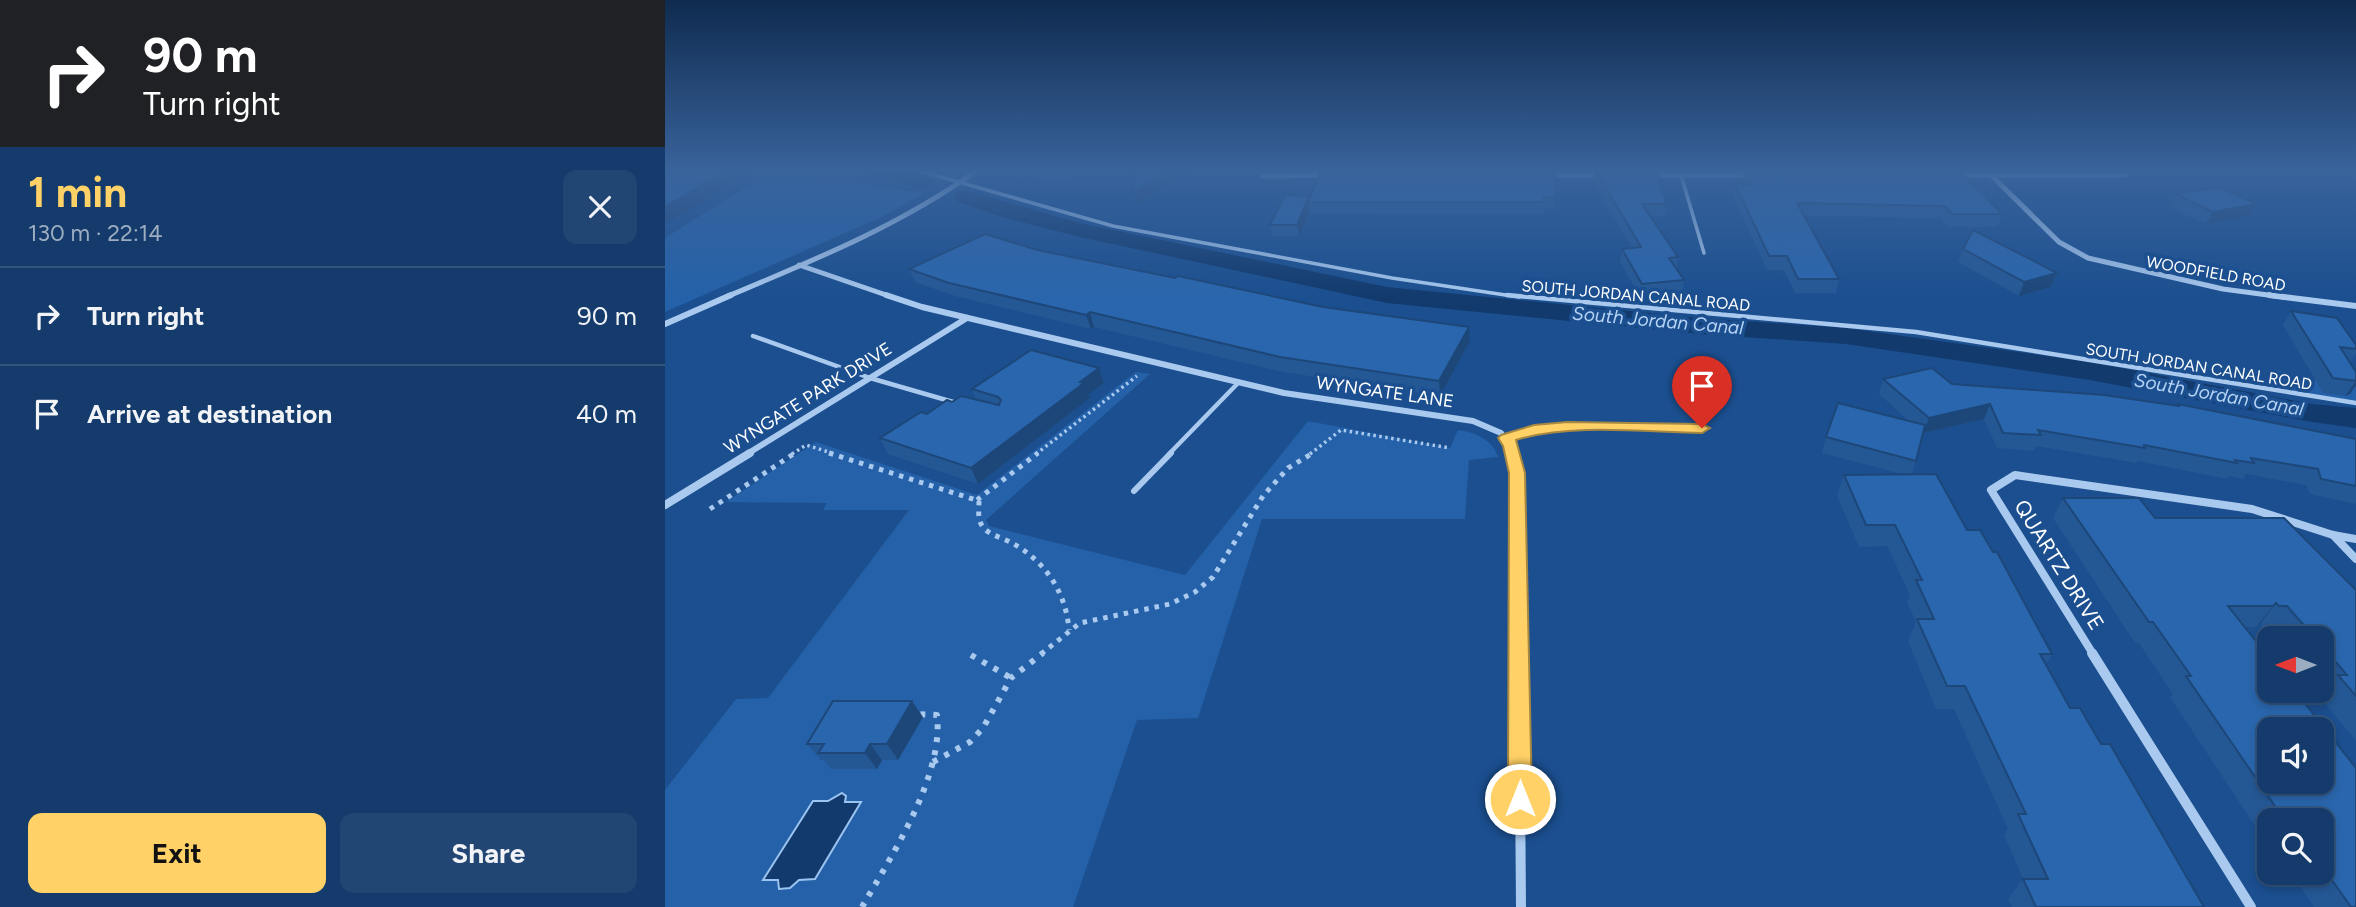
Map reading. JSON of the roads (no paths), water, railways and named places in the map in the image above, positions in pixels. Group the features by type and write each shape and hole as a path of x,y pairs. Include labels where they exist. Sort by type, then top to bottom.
{"street":[{"path":"665,324 910,213"},
{"name":"WOODFIELD ROAD","path":"2030,213 2059,242 2074,252 2103,262 2223,289 2356,306"},
{"name":"WYNGATE LANE","path":"799,265 922,307 1285,393 1473,421 1499,429 1506,438"},
{"name":"WYNGATE PARK DRIVE","path":"665,505 967,318"},
{"path":"1506,438 1511,446 1517,473 1521,907"},
{"name":"QUARTZ DRIVE","path":"2251,907 1991,490 2015,475 2252,509 2356,539"},
{"path":"2333,534 2356,559"}],"lane":[{"name":"SOUTH JORDAN CANAL ROAD","path":"1070,213 1113,226 1392,278 1535,299 1916,332 2356,403"},
{"path":"1692,213 1704,253"},
{"path":"753,336 870,378 963,405"},
{"path":"1134,491 1239,382"},
{"path":"1506,438 1534,430 1567,427 1702,428"}],"waterway":[{"name":"South Jordan Canal","path":"1014,213 1080,230 1387,295 1701,326 1846,336 2090,371 2312,413 2356,418"}]}
